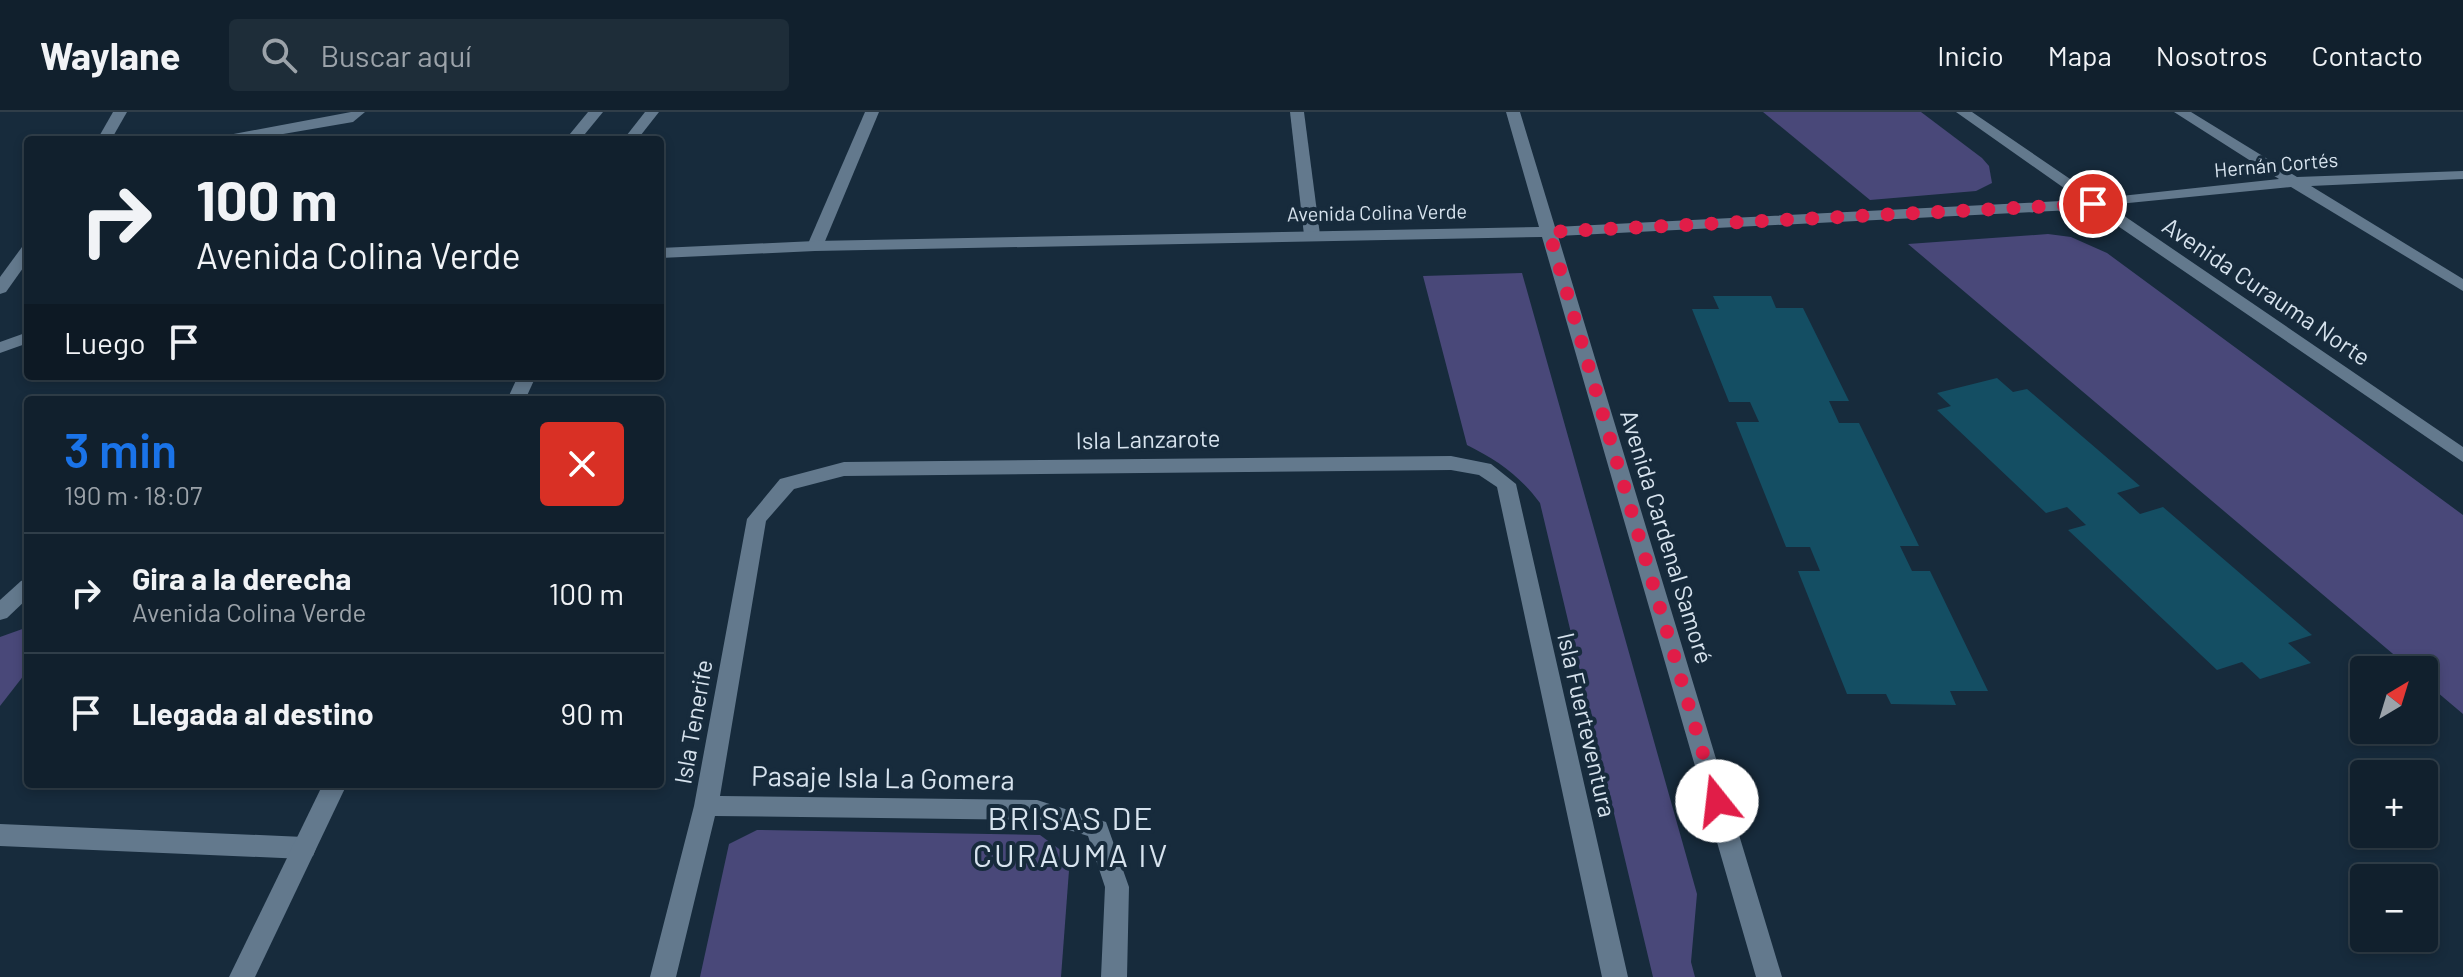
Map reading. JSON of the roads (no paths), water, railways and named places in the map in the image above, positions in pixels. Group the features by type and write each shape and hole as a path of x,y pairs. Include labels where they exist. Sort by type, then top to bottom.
{"street":[{"path":"106,136 120,112"},
{"path":"247,136 353,118 358,112"},
{"path":"575,136 596,112"},
{"path":"633,136 652,112"},
{"path":"815,246 872,112"},
{"path":"1297,112 1312,235"},
{"name":"Avenida Cardenal Samoré","path":"1513,112 1769,977"},
{"name":"Avenida Curauma Norte","path":"1963,112 2463,456"},
{"path":"2181,112 2463,286"},
{"name":"Hernán Cortés","path":"2093,204 2292,182 2463,175"},
{"name":"Avenida Colina Verde","path":"664,253 815,246 1549,232 2093,204"},
{"path":"0,289 24,256"},
{"path":"0,348 24,339"},
{"name":"Isla Lanzarote","path":"787,484 844,469 1451,463 1484,469 1506,484"},
{"name":"Isla Tenerife","path":"663,977 706,806 757,519 787,484"},
{"name":"Isla Fuerteventura","path":"1506,484 1615,977"},
{"path":"0,612 24,590"},
{"path":"242,977 333,788"},
{"name":"Pasaje Isla La Gomera","path":"706,806 1037,810 1098,829 1117,887 1114,977"},
{"path":"0,835 304,848"}],"district":[{"name":"BRISAS DE CURAUMA IV","path":"1071,838"}]}
